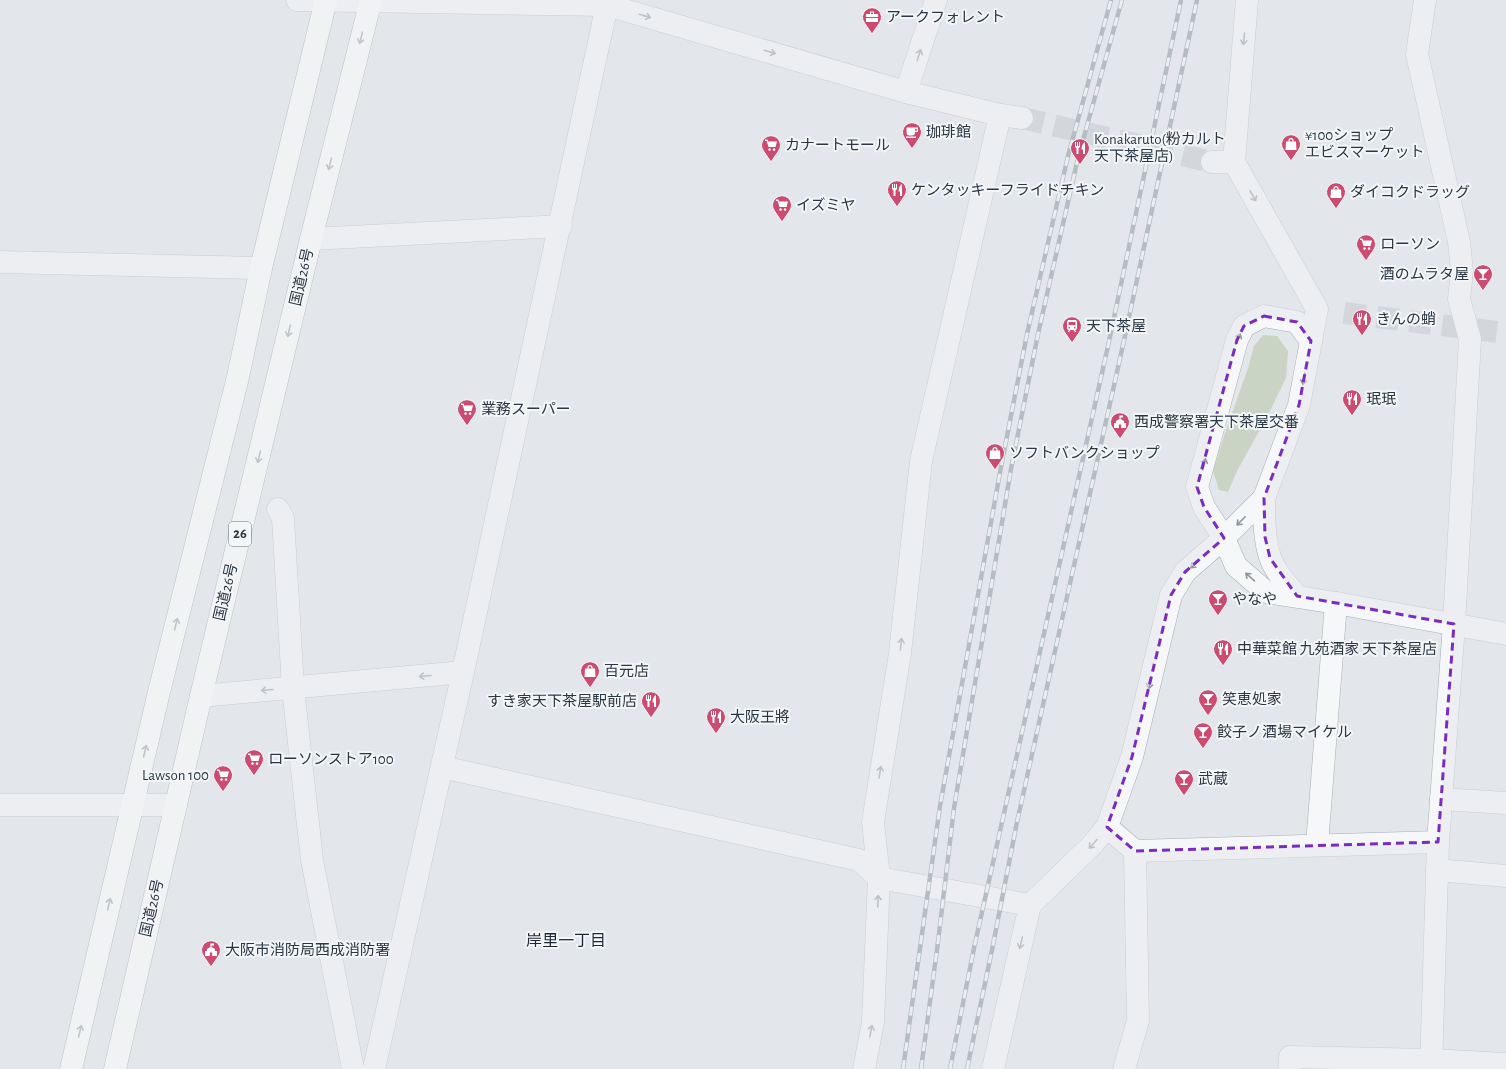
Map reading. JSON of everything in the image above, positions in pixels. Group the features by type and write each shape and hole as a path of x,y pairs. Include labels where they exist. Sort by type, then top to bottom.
{"highway":[{"path":"71,1069 133,805 238,377 261,268 326,0"},
{"name":"国道26号","path":"115,1069 201,696 311,239 371,0"}],"street":[{"path":"297,0 607,5 906,92 1000,115 1022,118"},
{"path":"906,92 936,0"},
{"path":"1248,0 1234,162 1317,309 1299,405 1264,498 1265,536 1270,558 1280,575 1297,596"},
{"path":"1425,0 1417,54 1459,242 1462,271 1459,299 1470,339 1454,624 1438,842 1431,1064"},
{"path":"374,1069 561,226 607,5"},
{"path":"864,1069 873,1022 879,878 872,822 900,653 921,461 1000,115"},
{"path":"1212,162 1234,162"},
{"path":"311,239 561,226"},
{"path":"0,262 261,268"},
{"path":"1311,341 1297,322 1264,316 1244,326 1237,340 1197,487 1204,506 1224,538 1236,566 1266,592 1297,596 1506,634"},
{"path":"993,1069 1030,905 1093,844 1107,827 1132,757 1171,595 1185,572 1224,538 1264,498"},
{"path":"278,509 283,518 293,688 312,860 353,1069"},
{"path":"1317,845 1336,603"},
{"path":"201,696 463,672"},
{"path":"442,767 858,860 879,878 1030,905"},
{"path":"1441,799 1506,803"},
{"path":"0,805 176,805"},
{"path":"1107,827 1135,851 1438,842"},
{"path":"1124,1069 1138,1021 1135,851"},
{"path":"1437,870 1506,876"},
{"path":"1290,1069 1290,1057 1431,1064 1506,1064"}],"highlighted area":[{"path":"1264,316 1297,322 1311,341 1299,405 1264,498 1265,537 1270,558 1297,596 1454,624 1438,842 1135,851 1107,827 1132,757 1171,595 1185,572 1224,538 1204,507 1197,487 1237,340 1244,326"}],"green space":[{"path":"1263,335 1277,336 1288,351 1286,378 1266,419 1237,471 1228,492 1219,490 1213,471 1254,346"}],"tunnel":[{"path":"1022,118 1212,162"},
{"path":"1344,313 1506,333"}],"railway":[{"path":"903,1069 940,806 1001,467 1027,334 1068,156 1111,0"},
{"path":"921,1069 954,808 1011,469 1038,334 1078,158 1122,0"},
{"path":"950,1069 974,948 1108,346 1181,0"},
{"path":"967,1069 1017,822 1123,345 1197,0"}],"place":[{"name":"アークフォレント","path":"872,34"},
{"name":"珈琲館","path":"912,149"},
{"name":"¥100ショップ エビスマーケット","path":"1291,161"},
{"name":"カナートモール","path":"771,162"},
{"name":"Konakaruto(粉カルト 天下茶屋店)","path":"1080,165"},
{"name":"ケンタッキーフライドチキン","path":"897,207"},
{"name":"ダイコクドラッグ","path":"1336,209"},
{"name":"イズミヤ","path":"782,222"},
{"name":"ローソン","path":"1366,261"},
{"name":"酒のムラタ屋","path":"1483,291"},
{"name":"きんの蛸","path":"1362,336"},
{"name":"天下茶屋","path":"1072,343"},
{"name":"珉珉","path":"1352,416"},
{"name":"業務スーパー","path":"467,426"},
{"name":"西成警察署天下茶屋交番","path":"1120,439"},
{"name":"ソフトバンクショップ","path":"995,470"},
{"name":"やなや","path":"1218,616"},
{"name":"中華菜館 九苑酒家 天下茶屋店","path":"1223,666"},
{"name":"百元店","path":"590,688"},
{"name":"笑恵処家","path":"1208,716"},
{"name":"すき家天下茶屋駅前店","path":"651,718"},
{"name":"大阪王將","path":"716,734"},
{"name":"餃子ノ酒場マイケル","path":"1203,749"},
{"name":"ローソンストア100","path":"254,776"},
{"name":"Lawson 100","path":"223,792"},
{"name":"武蔵","path":"1184,796"},
{"name":"大阪市消防局西成消防署","path":"211,967"}],"district":[{"name":"岸里一丁目","path":"566,941"}]}
